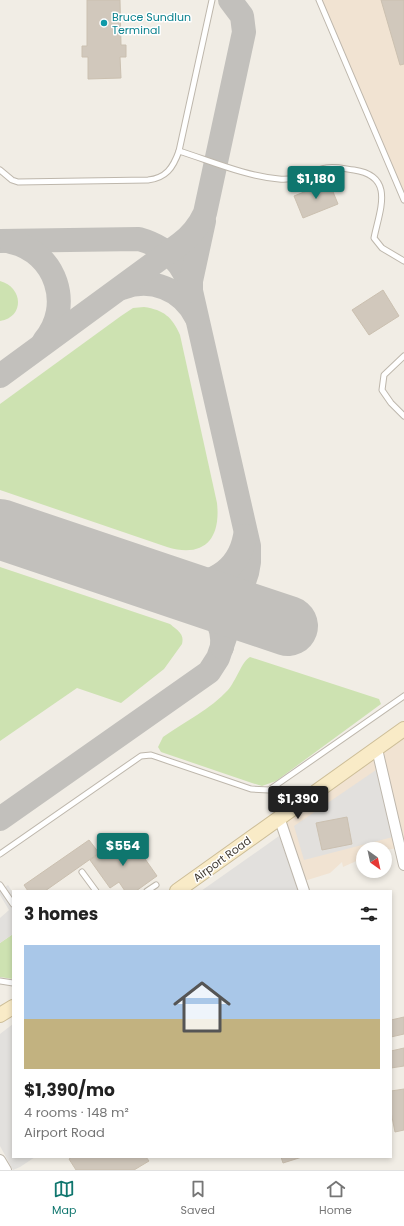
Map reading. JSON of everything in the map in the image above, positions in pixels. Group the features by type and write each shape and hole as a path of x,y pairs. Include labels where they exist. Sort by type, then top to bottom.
{"main road":[{"name":"Airport Road","path":"178,890 404,729"},
{"path":"0,1015 12,1008"}],"street":[{"path":"377,749 404,865"},
{"path":"280,817 304,890"},
{"path":"0,1160 6,1170"}],"lane":[{"path":"0,170 12,180 18,182 148,180 163,176 170,170 179,151 212,0"},
{"path":"319,0 404,200"},
{"path":"179,151 248,172 280,179 296,178 326,168 342,168 370,174 376,180 382,194 374,238 382,248 404,261"},
{"path":"404,356 384,375 382,390 391,403 404,416"},
{"path":"0,854 141,756 157,757 251,789 269,790 404,696"},
{"path":"82,872 95,890"},
{"path":"0,885 12,903"},
{"path":"148,890 156,885"},
{"path":"0,981 12,983"}],"shaded area":[{"path":"319,0 404,0 404,201"},
{"path":"404,729 404,838 396,840 398,848 392,849 392,842 356,842 356,861 343,867 342,862 330,873 301,882 278,817"},
{"path":"376,770 393,837 374,842 356,842 356,847 304,860 294,826"},
{"path":"279,836 299,890 202,890"},
{"path":"8,885 12,891 12,935 0,943 0,918 9,910 0,895 0,891"},
{"path":"12,1025 12,1158 34,1158 13,1170 0,1146 0,1034"}],"green space":[{"path":"0,281 8,284 13,289 17,295 18,302 14,314 0,321"},
{"path":"144,307 157,310 166,315 174,323 180,335 217,503 216,527 212,536 207,543 200,548 191,550 180,550 167,547 0,490 0,404 121,316 133,308"},
{"path":"0,567 170,624 178,630 181,635 183,641 182,644 164,669 121,703 77,688 0,741"},
{"path":"250,657 379,699 381,704 276,781 262,786 161,752 158,747 163,737 206,709 221,697 231,686 244,663"},
{"path":"12,935 12,979 0,977 0,943"}],"building":[{"name":"Bruce Sundlun Terminal","path":"87,0 120,0 121,45 126,45 126,57 120,57 121,78 88,79 88,57 82,57 82,46 87,46"},
{"path":"381,0 404,0 404,64 400,65"},
{"path":"329,182 338,204 303,218 294,196"},
{"path":"383,290 399,316 369,335 352,310"},
{"path":"347,817 352,844 322,850 316,823"},
{"path":"124,837 138,859 143,856 157,876 137,890 124,890 119,882 110,888 90,860"},
{"path":"89,840 99,853 46,890 27,890 24,885"},
{"path":"404,1017 404,1034 392,1037 392,1020"},
{"path":"404,1048 404,1066 392,1068 392,1051"},
{"path":"404,1089 404,1130 395,1132 392,1117 392,1091"},
{"path":"147,1158 149,1161 134,1170 76,1170 69,1159"},
{"path":"281,1158 299,1158 283,1163"}],"taxiway":[{"path":"0,376 180,244 192,234 200,222 205,213 244,32 242,16 230,0"},
{"path":"191,291 191,281 204,221"},
{"path":"0,241 139,239 158,247 179,264 184,272 191,291 249,546 247,573 218,658 209,672 0,819"},
{"path":"11,242 27,248 39,257 49,268 56,282 59,297 58,312 53,327 44,341"},
{"path":"122,288 144,284 165,288 183,299 196,317"},
{"path":"175,588 199,584 220,575 236,560 245,536"},
{"path":"193,594 211,610 215,616 221,630 222,647"}],"runway":[{"path":"0,529 288,626"}],"place":[{"name":"Bruce Sundlun Terminal","path":"104,23"}]}
